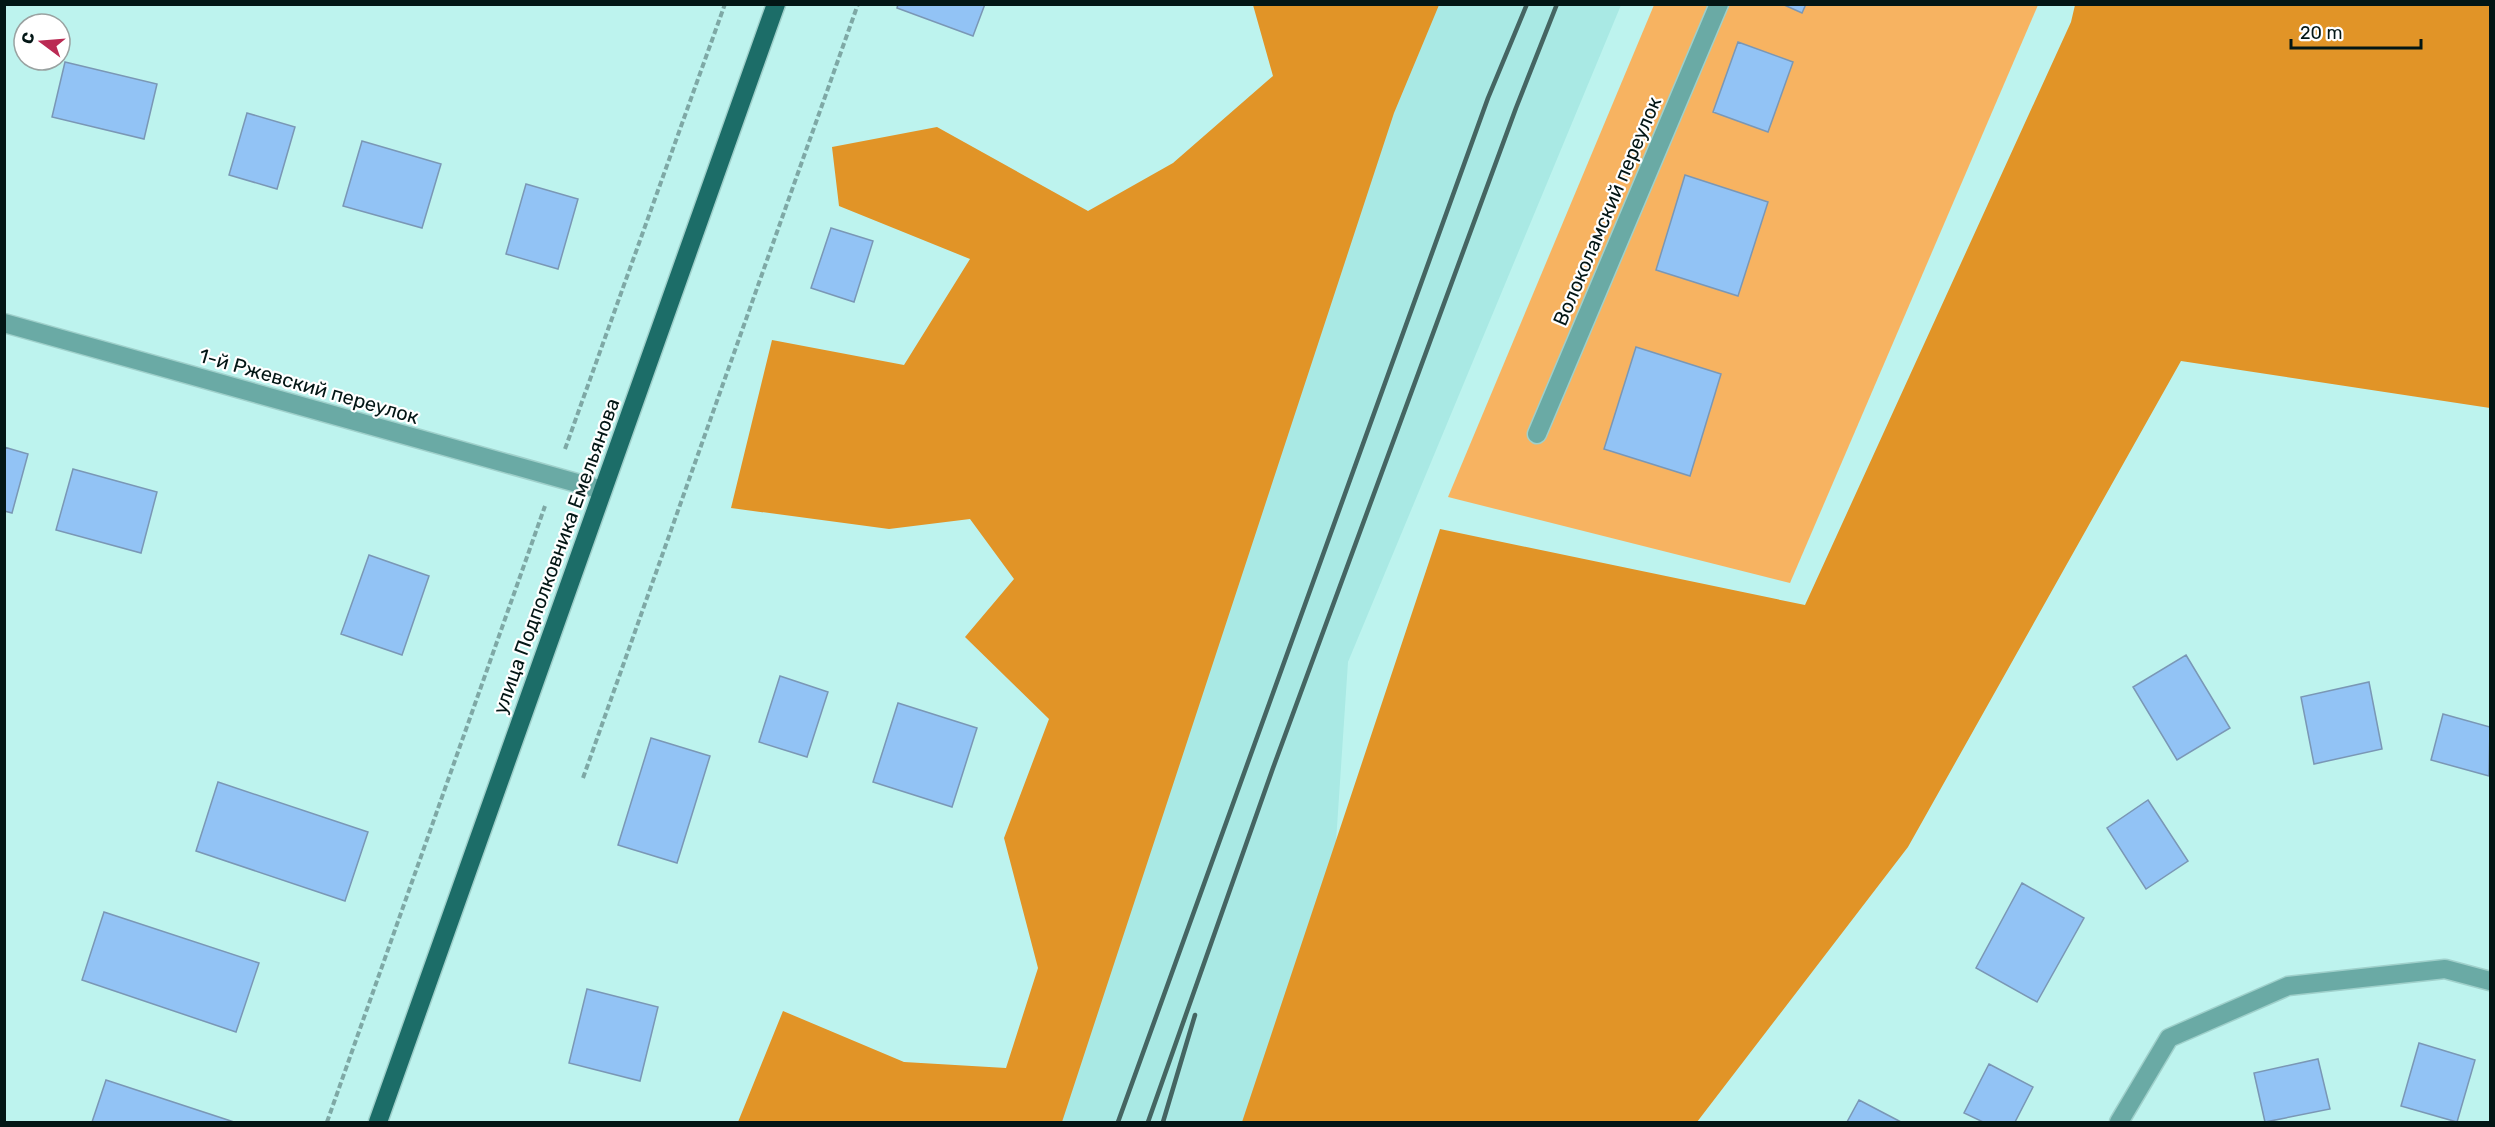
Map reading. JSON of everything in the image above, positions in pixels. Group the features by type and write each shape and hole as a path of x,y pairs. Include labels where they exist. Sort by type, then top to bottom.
{"main road":[{"name":"улица Подполковника Емельянова","path":"378,1122 602,490 653,356 776,4"}],"street":[{"name":"Волоколамский переулок","path":"1537,434 1719,4"},
{"name":"1-й Ржевский переулок","path":"4,323 602,490"},
{"path":"2119,1122 2169,1038 2288,986 2445,969 2490,981"}],"path":[{"path":"327,1122 725,4"},
{"path":"583,778 858,4"}],"shaded area":[{"path":"1253,5 1439,5 1394,113 1062,1122 738,1122 783,1011 904,1062 1006,1068 1038,968 1004,838 1049,719 965,637 1014,579 970,519 889,529 731,508 772,340 904,365 970,259 839,206 832,147 937,127 1088,211 1173,163 1273,76"},
{"path":"1423,5 1621,5 1348,662 1334,872 1289,1122 1047,1122"},
{"path":"1654,5 2038,5 1790,583 1448,497"},
{"path":"2075,5 2490,5 2490,408 2181,361 1908,847 1697,1122 1242,1122 1440,529 1805,605 2071,22"}],"building":[{"path":"898,4 985,4 973,36 897,8"},
{"path":"1782,4 1806,4 1802,13"},
{"path":"1738,42 1793,62 1768,132 1713,112"},
{"path":"72,64 157,84 144,139 52,117 63,72 72,72"},
{"path":"247,113 295,127 277,189 229,175"},
{"path":"362,141 441,164 422,228 343,206"},
{"path":"1685,175 1768,202 1738,296 1656,270"},
{"path":"526,184 578,199 558,269 506,254"},
{"path":"831,228 873,241 854,302 811,288"},
{"path":"1636,347 1721,374 1690,476 1604,449"},
{"path":"4,447 28,454 12,513 4,511"},
{"path":"73,469 157,492 141,553 56,530"},
{"path":"369,555 429,576 402,655 341,634"},
{"path":"2186,655 2230,728 2177,760 2133,687"},
{"path":"780,676 828,692 807,757 759,742"},
{"path":"2369,682 2382,749 2314,764 2301,697"},
{"path":"898,703 977,728 952,807 873,782"},
{"path":"2443,714 2490,727 2489,776 2431,760"},
{"path":"651,738 710,756 677,863 618,845"},
{"path":"218,782 368,832 345,901 196,851"},
{"path":"2148,800 2188,861 2146,889 2107,828"},
{"path":"2022,883 2084,918 2037,1002 1976,968"},
{"path":"104,912 259,963 236,1032 82,980"},
{"path":"587,989 658,1007 640,1081 569,1063"},
{"path":"2419,1043 2475,1060 2457,1122 2401,1106"},
{"path":"2318,1059 2330,1109 2265,1122 2254,1073"},
{"path":"1989,1064 2033,1087 2015,1122 1983,1122 1964,1113"},
{"path":"106,1080 234,1122 92,1122"},
{"path":"1859,1100 1901,1122 1847,1122"}],"railway":[{"path":"1118,1122 1488,98 1527,4"},
{"path":"1148,1122 1273,768 1516,108 1557,4"},
{"path":"1163,1122 1195,1015"}]}
